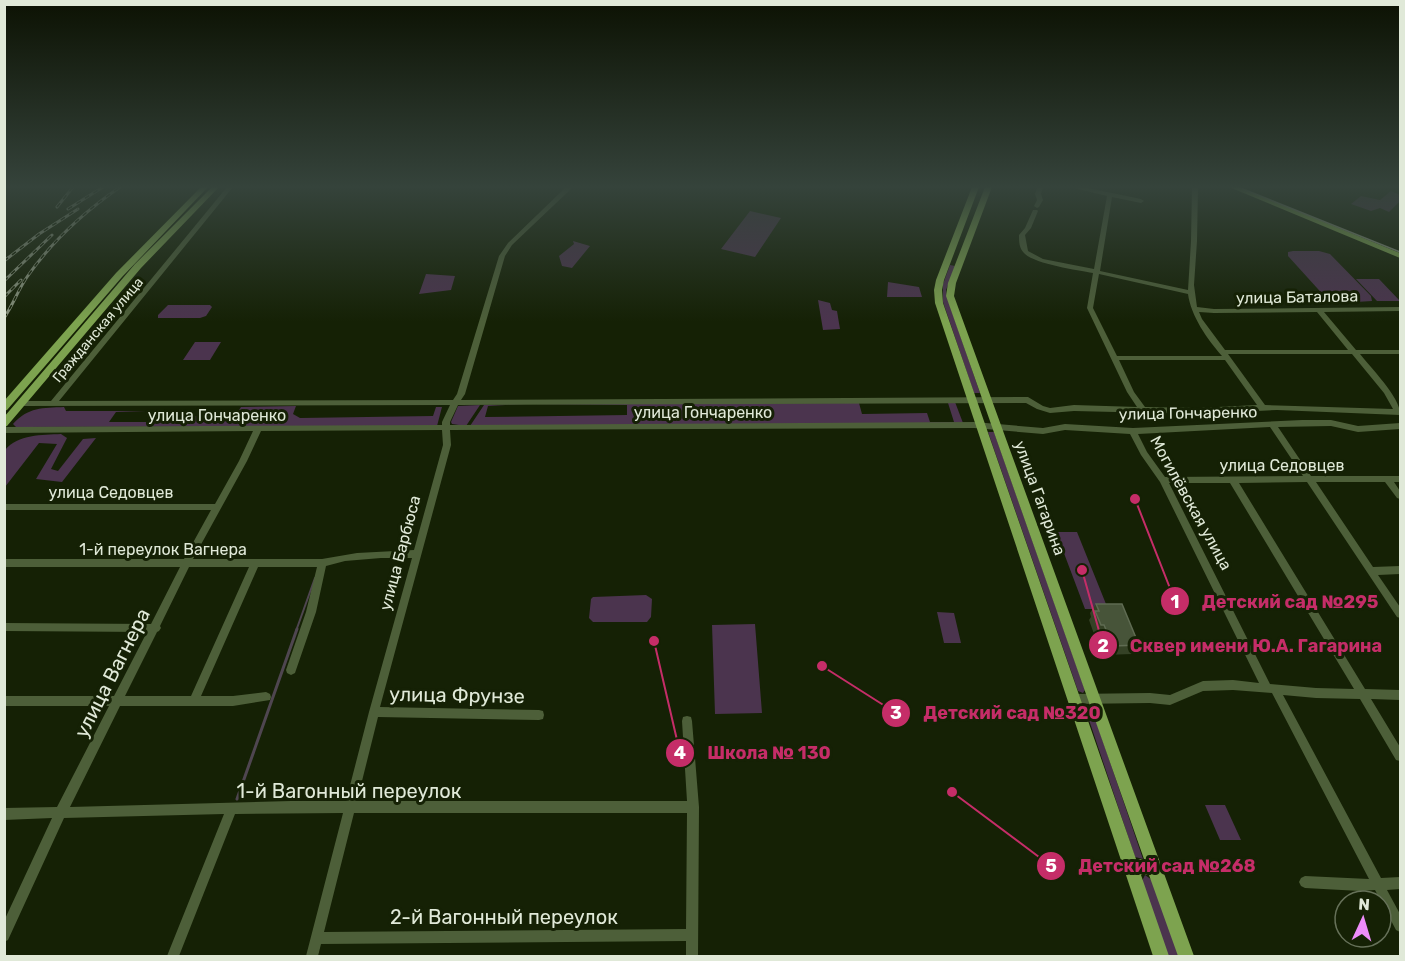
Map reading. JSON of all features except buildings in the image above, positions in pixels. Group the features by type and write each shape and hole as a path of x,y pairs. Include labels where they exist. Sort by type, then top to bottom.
{"main road":[{"path":"6,406 119,275 161,232"},
{"path":"4,424 138,266 172,232"},
{"name":"улица Гагарина","path":"966,232 950,294 1186,957"},
{"path":"1342,232 1401,256"},
{"name":"улица Гагарина","path":"963,239 940,280 938,293 972,400 1161,957"},
{"name":"улица Гончаренко","path":"6,406 21,404"},
{"path":"1131,867 1155,867"}],"street":[{"name":"Гражданская улица","path":"53,404 194,232"},
{"name":"улица Барбюса","path":"312,957 447,445 446,422 463,387 503,252 524,232"},
{"path":"1025,232 1022,235 1023,251 1041,260 1190,292"},
{"path":"1103,232 1090,308 1142,409"},
{"path":"1193,232 1190,292 1194,309 1262,407"},
{"name":"улица Баталова","path":"1194,309 1214,312 1401,309"},
{"path":"1319,310 1387,392 1400,412"},
{"path":"1114,358 1354,351 1401,352"},
{"name":"улица Гончаренко","path":"21,404 1028,400 1038,408 1052,411 1074,408 1198,411 1262,407 1400,412"},
{"name":"улица Гончаренко","path":"4,430 981,425 1043,431 1065,427 1133,431 1331,423 1367,429 1401,426"},
{"path":"1273,426 1401,614"},
{"name":"улица Вагнера","path":"4,936 61,812 156,628 186,564 243,461 258,429"},
{"name":"Могилёвская улица","path":"1133,431 1144,453 1163,480 1271,689 1401,926"},
{"path":"1388,479 1401,496"},
{"name":"улица Седовцев","path":"1163,480 1401,479"},
{"path":"1233,480 1401,756"},
{"name":"улица Седовцев","path":"4,507 217,507"},
{"name":"1-й переулок Вагнера","path":"4,563 322,563 374,554 417,554"},
{"path":"291,670 311,612 322,563"},
{"path":"194,700 255,564"},
{"path":"1371,570 1401,570"},
{"path":"4,627 156,628"},
{"path":"1074,699 1170,700 1203,686 1233,685 1401,695"},
{"path":"4,701 233,701 266,697"},
{"name":"улица Фрунзе","path":"375,712 539,715"},
{"path":"687,721 693,807 692,957"},
{"name":"1-й Вагонный переулок","path":"4,814 693,807"},
{"path":"173,957 231,810"},
{"path":"1305,882 1360,885 1401,883"},
{"name":"2-й Вагонный переулок","path":"317,938 691,935"}],"shaded area":[{"path":"734,232 772,232 755,257 721,249"},
{"path":"573,241 590,246 572,268 562,266 559,256 574,244"},
{"path":"1319,251 1330,254 1371,296 1372,301 1340,303 1327,299 1288,256 1288,252"},
{"path":"950,265 955,266 946,290 947,297 980,393 974,393 943,302 943,284"},
{"path":"426,274 455,276 451,290 419,294"},
{"path":"1356,279 1379,279 1400,301 1377,301"},
{"path":"888,282 919,287 922,297 887,297"},
{"path":"818,300 830,303 832,310 837,311 840,329 823,330"},
{"path":"168,305 210,305 212,307 206,316 200,318 158,318 158,315"},
{"path":"195,342 221,342 210,360 183,360"},
{"path":"955,402 963,423 470,426 484,405 527,404 488,406 485,417 627,415 627,405 534,404 859,403 862,414 927,413 930,422 954,422 948,403"},
{"path":"480,405 466,426 452,424 458,406"},
{"path":"296,406 293,414 300,418 433,416 436,407 442,407 437,426 16,427 13,424 30,411 64,407 66,411 146,411 116,412 109,422 178,422 182,416 202,416 200,422 232,421 241,407"},
{"path":"988,432 994,432 1085,690 1083,693 1078,691"},
{"path":"61,434 67,438 51,469 58,471 83,439 96,438 62,482 36,479 57,444 39,443 5,487 5,450 10,445 31,436"},
{"path":"1056,532 1077,532 1108,609 1085,609"},
{"path":"646,595 652,599 651,617 647,622 593,622 589,618 593,597"},
{"path":"937,612 954,613 961,643 944,643"},
{"path":"755,624 762,713 715,714 712,625"},
{"path":"1084,705 1092,709 1143,859 1135,857"},
{"path":"1205,805 1225,805 1241,840 1220,840"},
{"path":"1145,875 1152,880 1179,956 1168,956 1142,881"}],"waterway":[{"path":"296,631 315,578"},
{"path":"237,799 297,629"}],"tram line":[{"path":"1350,232 1400,252"}],"railway":[{"path":"4,261 42,232"},
{"path":"4,318 24,282 47,251 65,232"},
{"path":"4,281 52,235"},
{"path":"4,297 21,280"}],"place":[{"name":"Детский сад №295","path":"1135,499"},
{"name":"Сквер имени Ю.А. Гагарина","path":"1082,570"},
{"name":"Школа № 130","path":"654,641"},
{"name":"Детский сад №320","path":"822,666"},
{"name":"Детский сад №268","path":"952,792"}]}
